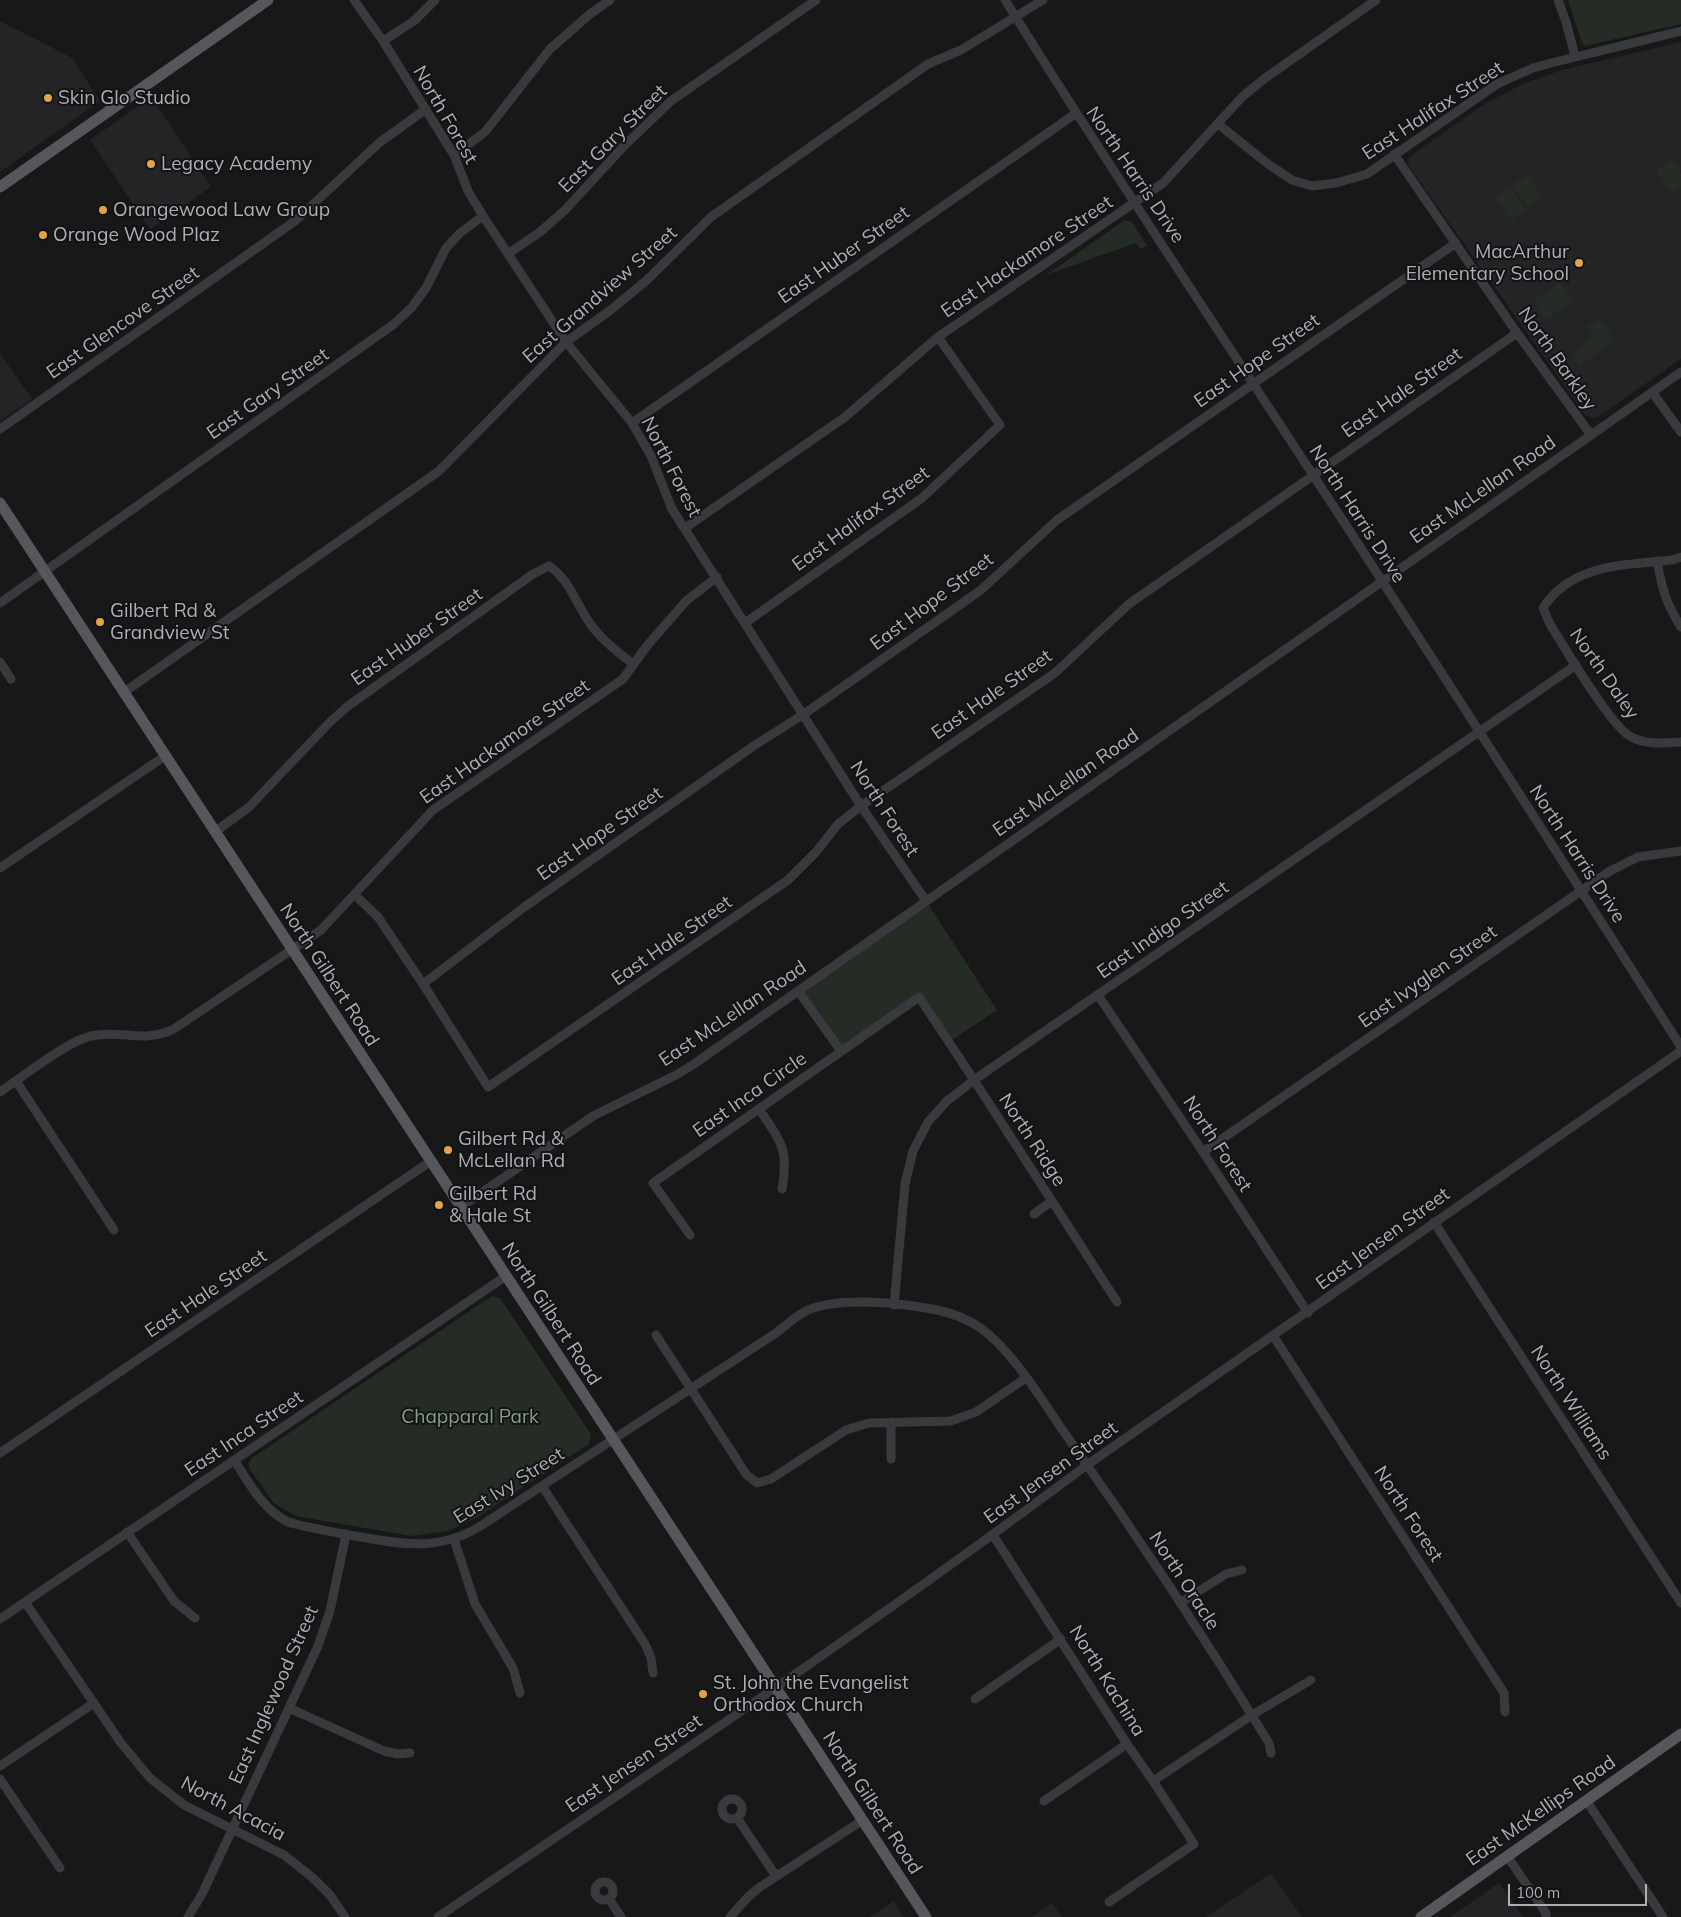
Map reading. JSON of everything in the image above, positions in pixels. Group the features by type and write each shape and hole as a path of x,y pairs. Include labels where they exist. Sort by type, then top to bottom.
{"main road":[{"path":"0,187 263,1"},
{"name":"North Gilbert Road","path":"0,503 926,1917"},
{"name":"East McKellips Road","path":"1421,1917 1681,1734"}],"street":[{"name":"North Forest","path":"354,0 383,42 454,155 468,191 483,216 566,342 632,423 651,456 672,509 862,806 926,901"},
{"path":"383,42 414,21 435,0"},
{"path":"454,155 485,132 550,49 590,14 610,0"},
{"name":"East Gary Street","path":"509,254 540,232 565,210 624,146 671,101 816,0"},
{"name":"North Harris Drive","path":"1004,0 1075,114 1135,202 1382,581 1681,1047"},
{"name":"East Grandview Street","path":"124,693 439,471 566,342 612,309 647,280 712,217 928,64 961,50 1043,0"},
{"name":"East Hackamore Street","path":"684,528 845,417 938,337 1162,183 1242,97 1264,79 1376,0"},
{"path":"1558,0 1575,56"},
{"name":"East Halifax Street","path":"1218,124 1268,164 1292,180 1312,186 1336,183 1367,174 1497,84 1533,68 1681,31"},
{"name":"East Glencove Street","path":"0,429 295,221 379,143 426,109"},
{"name":"East Huber Street","path":"632,423 1075,114"},
{"name":"North Barkley","path":"1394,154 1591,435"},
{"name":"East Gary Street","path":"0,603 394,324 412,307 426,288 446,248 460,233 483,216"},
{"name":"East Hope Street","path":"423,984 523,908 752,747 804,714 981,590 1057,520 1456,242"},
{"name":"East Hale Street","path":"423,984 488,1087 788,880 816,852 838,824 1055,673 1129,604 1518,333"},
{"name":"East Halifax Street","path":"745,623 922,498 1000,425 938,337"},
{"name":"East McLellan Road","path":"461,1207 593,1116 678,1074 694,1064 1681,372"},
{"path":"1652,392 1681,432"},
{"path":"1681,557 1657,561 1662,590 1671,611 1681,626"},
{"name":"North Daley","path":"1657,561 1600,568 1581,575 1551,597 1544,608 1550,624 1576,665 1615,722 1629,736 1647,743 1681,742"},
{"name":"East Huber Street","path":"215,832 249,807 331,721 348,706 533,574 548,566 564,579 589,622 600,636 633,664"},
{"name":"East Hackamore Street","path":"0,1092 70,1045 88,1036 108,1034 146,1037 166,1032 325,926 433,810 623,678 686,601 717,577"},
{"path":"0,662 11,678"},
{"name":"East Indigo Street","path":"894,1305 905,1184 913,1151 928,1122 947,1101 974,1080 1576,665"},
{"path":"0,868 165,756"},
{"name":"East Ivyglen Street","path":"1203,1152 1610,871 1638,857 1681,851"},
{"path":"355,895 378,917 423,984"},
{"path":"798,990 841,1051"},
{"name":"North Forest","path":"1098,995 1308,1313"},
{"name":"East Inca Circle","path":"690,1235 653,1183 919,997"},
{"name":"North Ridge","path":"919,997 1117,1302"},
{"name":"East Jensen Street","path":"438,1917 776,1688 993,1535 1087,1465 1308,1313 1434,1222 1681,1051"},
{"path":"16,1081 114,1230"},
{"path":"759,1109 784,1151 785,1168 782,1189"},
{"name":"East Hale Street","path":"0,1453 431,1161"},
{"path":"1034,1214 1052,1201"},
{"name":"North Williams","path":"1434,1222 1681,1603"},
{"name":"East Inca Street","path":"0,1619 506,1276"},
{"name":"East Ivy Street","path":"234,1460 262,1501 280,1518 298,1525 406,1544 431,1544 454,1539 480,1527 776,1333 806,1311 828,1304 848,1302 894,1305"},
{"path":"894,1305 938,1310 962,1318 982,1330 1003,1350 1026,1378 1087,1465"},
{"path":"656,1335 746,1474 757,1484 771,1479 846,1430 869,1423 951,1421 976,1412 1026,1378"},
{"name":"North Forest","path":"1274,1336 1504,1693 1505,1712"},
{"path":"891,1422 891,1459"},
{"name":"North Oracle","path":"1087,1465 1180,1602 1252,1715 1269,1744 1271,1754"},
{"path":"542,1486 645,1644 651,1658 654,1673"},
{"path":"127,1532 174,1601 195,1618"},
{"name":"East Inglewood Street","path":"188,1917 202,1894 289,1708 324,1628 334,1596 346,1534"},
{"name":"North Kachina","path":"993,1535 1127,1744 1194,1844 1109,1902"},
{"path":"454,1539 475,1604 513,1668 520,1693"},
{"path":"1180,1602 1226,1574 1242,1570"},
{"name":"North Acacia","path":"25,1602 130,1755 150,1778 184,1805 274,1848 295,1863 322,1887 346,1917"},
{"path":"975,1698 1061,1639"},
{"path":"1153,1781 1252,1715 1311,1680"},
{"path":"0,1766 94,1703"},
{"path":"289,1708 384,1751 397,1754 410,1753"},
{"path":"1044,1801 1127,1744"},
{"path":"0,1779 60,1868"},
{"path":"1586,1800 1664,1917"},
{"path":"737,1818 776,1876"},
{"path":"730,1917 748,1897 776,1876 863,1820"},
{"path":"1507,1856 1546,1913 1546,1917"},
{"path":"609,1899 621,1917"}],"shaded area":[{"path":"0,21 72,58 100,101 0,172"},
{"name":"MacArthur Elementary School","path":"1681,42 1681,359 1598,417 1592,418 1585,415 1409,166 1408,160 1410,156 1486,103 1525,83 1562,70"},
{"name":"Legacy Academy","path":"151,97 211,187 150,229 90,140"},
{"path":"0,353 32,399 0,421"},
{"path":"1271,1873 1302,1917 1206,1917"},
{"path":"1499,1883 1523,1917 1450,1917"},
{"path":"894,1901 904,1917 870,1917"},
{"path":"1052,1903 1062,1917 1032,1917"}],"green space":[{"path":"1568,0 1681,0 1681,24 1585,46 1582,43"},
{"path":"1671,159 1681,174 1681,187 1672,193 1656,170"},
{"path":"1527,175 1542,198 1527,208 1512,185"},
{"path":"1510,187 1526,210 1511,220 1495,197"},
{"path":"1125,220 1132,222 1147,246 1140,249 1136,243 1046,275"},
{"path":"1560,283 1573,301 1546,320 1533,301"},
{"path":"1600,318 1615,340 1580,365 1572,353 1594,337 1587,327"},
{"path":"926,901 997,1010 949,1042 918,998 841,1051 798,991"},
{"name":"Chapparal Park","path":"492,1296 500,1298 591,1434 589,1444 476,1518 448,1531 411,1536 296,1516 274,1503 249,1468 249,1462 252,1458"}],"place":[{"name":"Skin Glo Studio","path":"48,98"},
{"name":"Legacy Academy","path":"151,164"},
{"name":"Orangewood Law Group","path":"103,210"},
{"name":"Orange Wood Plaz","path":"43,235"},
{"name":"MacArthur Elementary School","path":"1579,263"},
{"name":"Gilbert Rd & Grandview St","path":"100,622"},
{"name":"Gilbert Rd & McLellan Rd","path":"448,1150"},
{"name":"Gilbert Rd & Hale St","path":"439,1205"},
{"name":"St. John the Evangelist Orthodox Church","path":"703,1694"}]}
